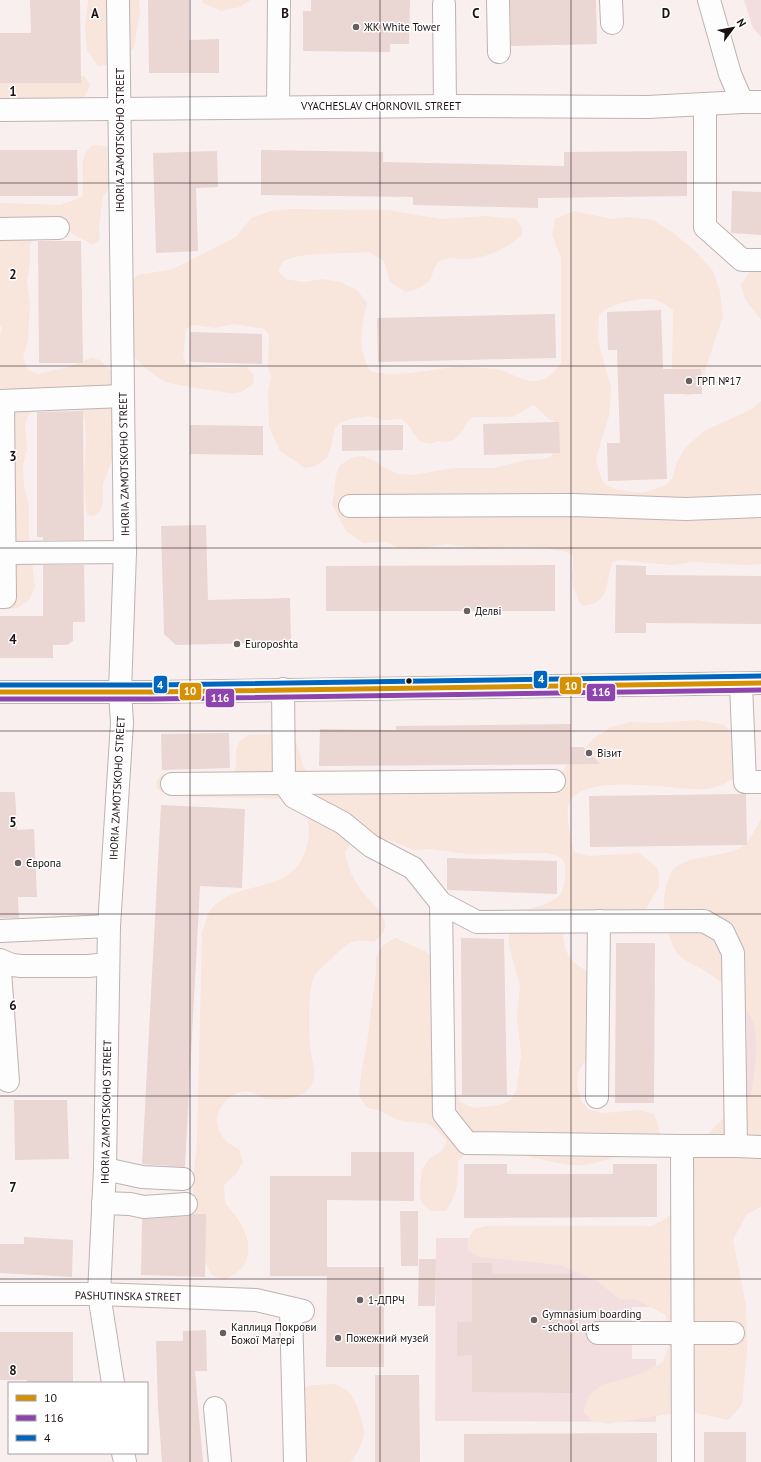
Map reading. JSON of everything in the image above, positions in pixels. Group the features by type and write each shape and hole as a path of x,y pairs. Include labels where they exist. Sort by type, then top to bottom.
{"street":[{"name":"IHORIA ZAMOTSKOHO STREET","path":"113,1382 100,1294 105,1169 109,926 122,723 120,691 125,552 118,0"},
{"path":"278,107 279,0"},
{"path":"498,0 499,52"},
{"path":"611,0 612,24"},
{"path":"709,0 730,74 751,102"},
{"path":"444,4 445,106"},
{"name":"VYACHESLAV CHORNOVIL STREET","path":"0,110 445,106 648,107 751,102"},
{"path":"705,104 705,227 742,260 761,260"},
{"path":"0,229 58,228"},
{"path":"0,597 5,597 2,401 123,396"},
{"path":"350,506 572,505 686,509 761,506"},
{"path":"5,553 125,552"},
{"path":"0,692 751,684 745,782 761,782"},
{"path":"283,689 284,784 294,798 344,823 371,846 412,868 441,904 477,922 704,921 723,932 733,954 736,1146"},
{"path":"172,784 554,781"},
{"path":"441,904 444,1114 467,1143 761,1147"},
{"path":"597,1097 599,921"},
{"path":"0,931 109,926"},
{"path":"0,960 12,965 21,966 88,966 108,964"},
{"path":"0,971 8,1081"},
{"path":"682,1146 683,1462"},
{"path":"105,1169 142,1177 183,1179"},
{"path":"103,1203 130,1204 144,1207 186,1204"},
{"name":"PASHUTINSKA STREET","path":"0,1294 100,1294 256,1300 297,1310 295,1462"},
{"path":"598,1333 733,1333"},
{"path":"215,1408 220,1462"}],"shaded area":[{"path":"88,0 139,0 140,13 134,47 122,63 98,66 87,50 85,27"},
{"path":"202,0 251,0 240,7 221,11 203,3"},
{"path":"744,0 761,0 761,37 753,28"},
{"path":"0,74 84,76 90,84 87,93 82,99 0,101"},
{"path":"93,145 113,148 112,185 103,196 99,227 100,237 97,243 91,244 69,232 56,236 35,237 30,244 30,263 27,281 30,303 28,341 23,357 27,369 38,374 72,366 92,357 101,361 114,374 115,452 103,484 103,502 100,511 94,516 88,515 86,510 84,480 86,438 83,414 77,410 40,410 30,413 27,417 25,426 27,449 23,464 24,485 29,507 29,536 35,587 29,600 17,608 0,609 0,336 2,329 0,325 0,203 60,205 82,197 83,162 85,155"},
{"path":"292,209 387,210 440,219 487,216 516,219 522,227 522,235 496,252 482,257 467,259 450,258 441,261 436,266 428,282 423,286 406,292 390,282 384,261 369,252 298,256 283,261 278,271 286,279 303,282 323,279 340,282 357,290 367,303 361,337 363,354 366,362 370,371 394,374 443,368 467,367 488,368 505,371 528,381 538,381 549,376 561,363 561,258 552,235 555,219 573,211 612,219 628,217 653,220 672,232 694,250 713,271 720,291 723,316 706,367 704,383 695,394 685,396 675,388 672,371 673,310 665,304 653,299 623,302 609,308 599,315 598,340 611,388 609,416 596,458 599,472 604,484 618,490 643,493 664,486 672,479 677,462 685,448 704,431 752,409 761,401 761,564 746,565 694,562 671,565 620,560 613,562 603,596 592,604 582,606 574,589 572,578 572,555 567,552 546,548 514,547 481,549 446,544 418,549 398,548 387,542 363,543 346,531 332,505 336,475 340,465 354,457 364,456 398,474 414,475 453,468 494,468 527,460 544,459 552,456 558,423 550,420 534,405 512,417 474,417 468,420 463,430 454,440 445,442 438,441 430,444 419,441 406,422 401,419 384,420 368,416 350,419 340,423 335,428 331,448 327,458 315,466 305,468 280,451 269,427 268,392 271,377 268,366 269,335 265,329 234,324 214,328 194,325 186,329 183,356 186,364 209,368 247,367 253,374 254,383 246,390 235,393 200,389 166,382 150,372 128,350 124,288 138,275 173,269 236,237 251,218 270,211"},
{"path":"761,267 761,320 745,299 741,285 752,269"},
{"path":"697,720 725,725 738,742 736,777 714,788 705,789 631,784 591,788 577,794 569,804 568,808 569,828 574,852 589,856 639,853 658,868 659,886 644,913 577,918 563,935 566,950 572,960 594,976 592,1053 579,1070 577,1084 581,1101 589,1110 604,1113 639,1110 654,1114 660,1135 659,1148 655,1153 650,1156 641,1157 626,1154 586,1165 572,1165 493,1150 471,1152 466,1154 458,1161 458,1175 455,1193 446,1211 431,1211 424,1206 420,1199 422,1169 429,1159 442,1151 447,1141 440,1132 428,1124 396,1119 367,1108 359,1096 376,972 376,957 383,945 395,938 427,952 443,971 451,1060 456,1094 460,1102 474,1108 499,1105 511,1100 517,1088 521,1055 517,1017 520,986 509,946 509,928 520,911 545,904 558,897 564,886 565,866 561,858 548,853 467,854 431,849 413,850 395,842 380,838 367,838 352,842 345,852 350,871 364,894 381,914 385,928 382,935 374,942 356,941 348,944 321,967 312,981 309,1025 314,1078 311,1086 296,1097 276,1100 263,1098 244,1091 233,1095 218,1112 217,1119 221,1134 226,1141 239,1149 243,1162 236,1174 224,1185 225,1203 240,1223 245,1233 248,1244 248,1254 244,1264 236,1273 224,1280 212,1275 196,1245 193,1180 197,1143 202,932 211,909 223,899 236,893 277,881 289,874 299,864 306,849 309,827 303,805 288,799 192,797 176,792 162,792 157,789 158,778 164,774 233,773 236,766 236,749 240,741 248,735 284,733 296,741 304,768 311,774 548,777 563,771 571,759 584,750 594,738 611,727 631,722 658,723"},
{"path":"761,819 761,1207 747,1214 733,1240 746,1305 747,1350 742,1405 728,1420 687,1411 608,1424 592,1421 583,1412 589,1395 602,1385 637,1375 663,1362 669,1344 666,1315 637,1300 619,1299 597,1281 560,1265 479,1257 468,1251 467,1241 474,1229 488,1226 651,1226 667,1218 685,1200 690,1168 710,1132 729,1112 751,1095 756,1057 756,1037 752,1020 748,1012 731,991 717,979 681,957 675,949 671,942 666,924 664,907 665,891 672,871 678,866 694,859 740,848 749,839"},
{"path":"761,961 761,1137 747,1137 746,962"},
{"name":"Gymnasium boarding - school arts","path":"436,1238 656,1238 656,1307 632,1307 632,1359 656,1359 656,1422 435,1421"},
{"path":"335,1384 349,1392 357,1405 364,1429 361,1445 351,1462 302,1462 299,1390 312,1385"}],"building":[{"path":"30,0 80,0 81,83 0,83 0,33 31,33"},
{"path":"148,0 189,0 189,40 219,39 219,73 149,73"},
{"name":"ЖК White Tower","path":"311,0 410,0 409,44 390,44 390,52 303,51 303,11 311,11"},
{"path":"510,0 596,0 597,44 511,46"},
{"path":"0,150 77,150 78,196 0,196"},
{"path":"261,150 383,152 383,162 564,166 564,152 687,151 687,196 538,198 538,208 413,205 413,197 261,195"},
{"path":"217,151 218,187 196,188 198,251 156,253 153,153"},
{"path":"732,191 761,192 761,235 731,233"},
{"path":"38,241 81,241 83,363 39,363"},
{"path":"661,310 663,369 701,369 702,394 664,394 667,479 608,481 607,443 620,443 617,350 608,350 607,312"},
{"path":"555,314 556,358 378,362 377,318"},
{"path":"190,332 262,334 262,364 190,362"},
{"path":"83,411 84,540 43,540 43,537 37,537 37,412"},
{"path":"559,422 560,453 484,455 483,424"},
{"path":"190,425 263,426 263,455 190,454"},
{"path":"342,425 403,425 403,450 342,451"},
{"path":"206,525 208,600 290,598 291,642 176,645 164,634 161,526"},
{"path":"43,565 84,565 85,622 73,622 73,641 67,645 53,645 53,658 0,658 0,616 43,616"},
{"path":"555,565 555,611 326,611 326,566"},
{"path":"616,565 646,566 646,575 761,576 761,624 646,623 646,633 615,633"},
{"path":"571,724 571,747 583,747 600,764 319,766 320,729 396,730 396,726"},
{"path":"229,733 230,768 162,770 161,734"},
{"name":"Європа","path":"0,792 15,792 17,830 34,829 37,897 18,897 19,918 0,918"},
{"path":"746,794 747,845 590,847 589,796"},
{"path":"161,805 245,809 242,888 200,886 185,1167 142,1164"},
{"path":"447,858 557,861 557,894 447,890"},
{"path":"461,938 504,939 507,1095 462,1095"},
{"path":"616,943 655,943 654,1103 615,1103"},
{"path":"14,1100 67,1100 69,1159 15,1160"},
{"path":"351,1152 414,1152 414,1201 327,1200 327,1276 270,1276 270,1176 351,1176"},
{"path":"464,1164 507,1164 507,1174 613,1174 613,1164 657,1164 657,1217 464,1218"},
{"path":"400,1211 418,1211 418,1266 401,1266"},
{"path":"193,1214 206,1214 205,1277 141,1275 142,1219 187,1216"},
{"path":"24,1237 73,1240 72,1277 0,1273 0,1244 24,1244"},
{"path":"419,1259 436,1259 435,1306 418,1306"},
{"path":"472,1263 492,1263 492,1274 573,1274 573,1393 472,1392 472,1355 457,1356 457,1322 472,1322"},
{"path":"327,1267 384,1267 384,1367 326,1367"},
{"path":"206,1330 207,1371 195,1371 203,1462 162,1462 158,1407 156,1341 183,1341 183,1331"},
{"path":"0,1332 73,1332 73,1382 27,1382 27,1380 0,1380"},
{"path":"375,1375 419,1375 420,1462 375,1462"},
{"path":"704,1432 746,1432 746,1462 704,1462"},
{"path":"657,1433 657,1462 464,1462 464,1434"}],"transit line":[{"name":"4","path":"0,685 153,685 761,676"},
{"name":"10","path":"0,692 153,692 761,683"},
{"name":"116","path":"0,699 153,699 761,690"}],"place":[{"name":"ЖК White Tower","path":"356,27"},
{"name":"ГРП №17","path":"689,381"},
{"name":"Делві","path":"467,611"},
{"name":"Europoshta","path":"237,644"},
{"name":"Візит","path":"589,753"},
{"name":"Європа","path":"18,863"},
{"name":"1-ДПРЧ","path":"360,1300"},
{"name":"Gymnasium boarding - school arts","path":"534,1320"},
{"name":"Каплиця Покрови Божої Матері","path":"223,1333"},
{"name":"Пожежний музей","path":"338,1338"}]}
